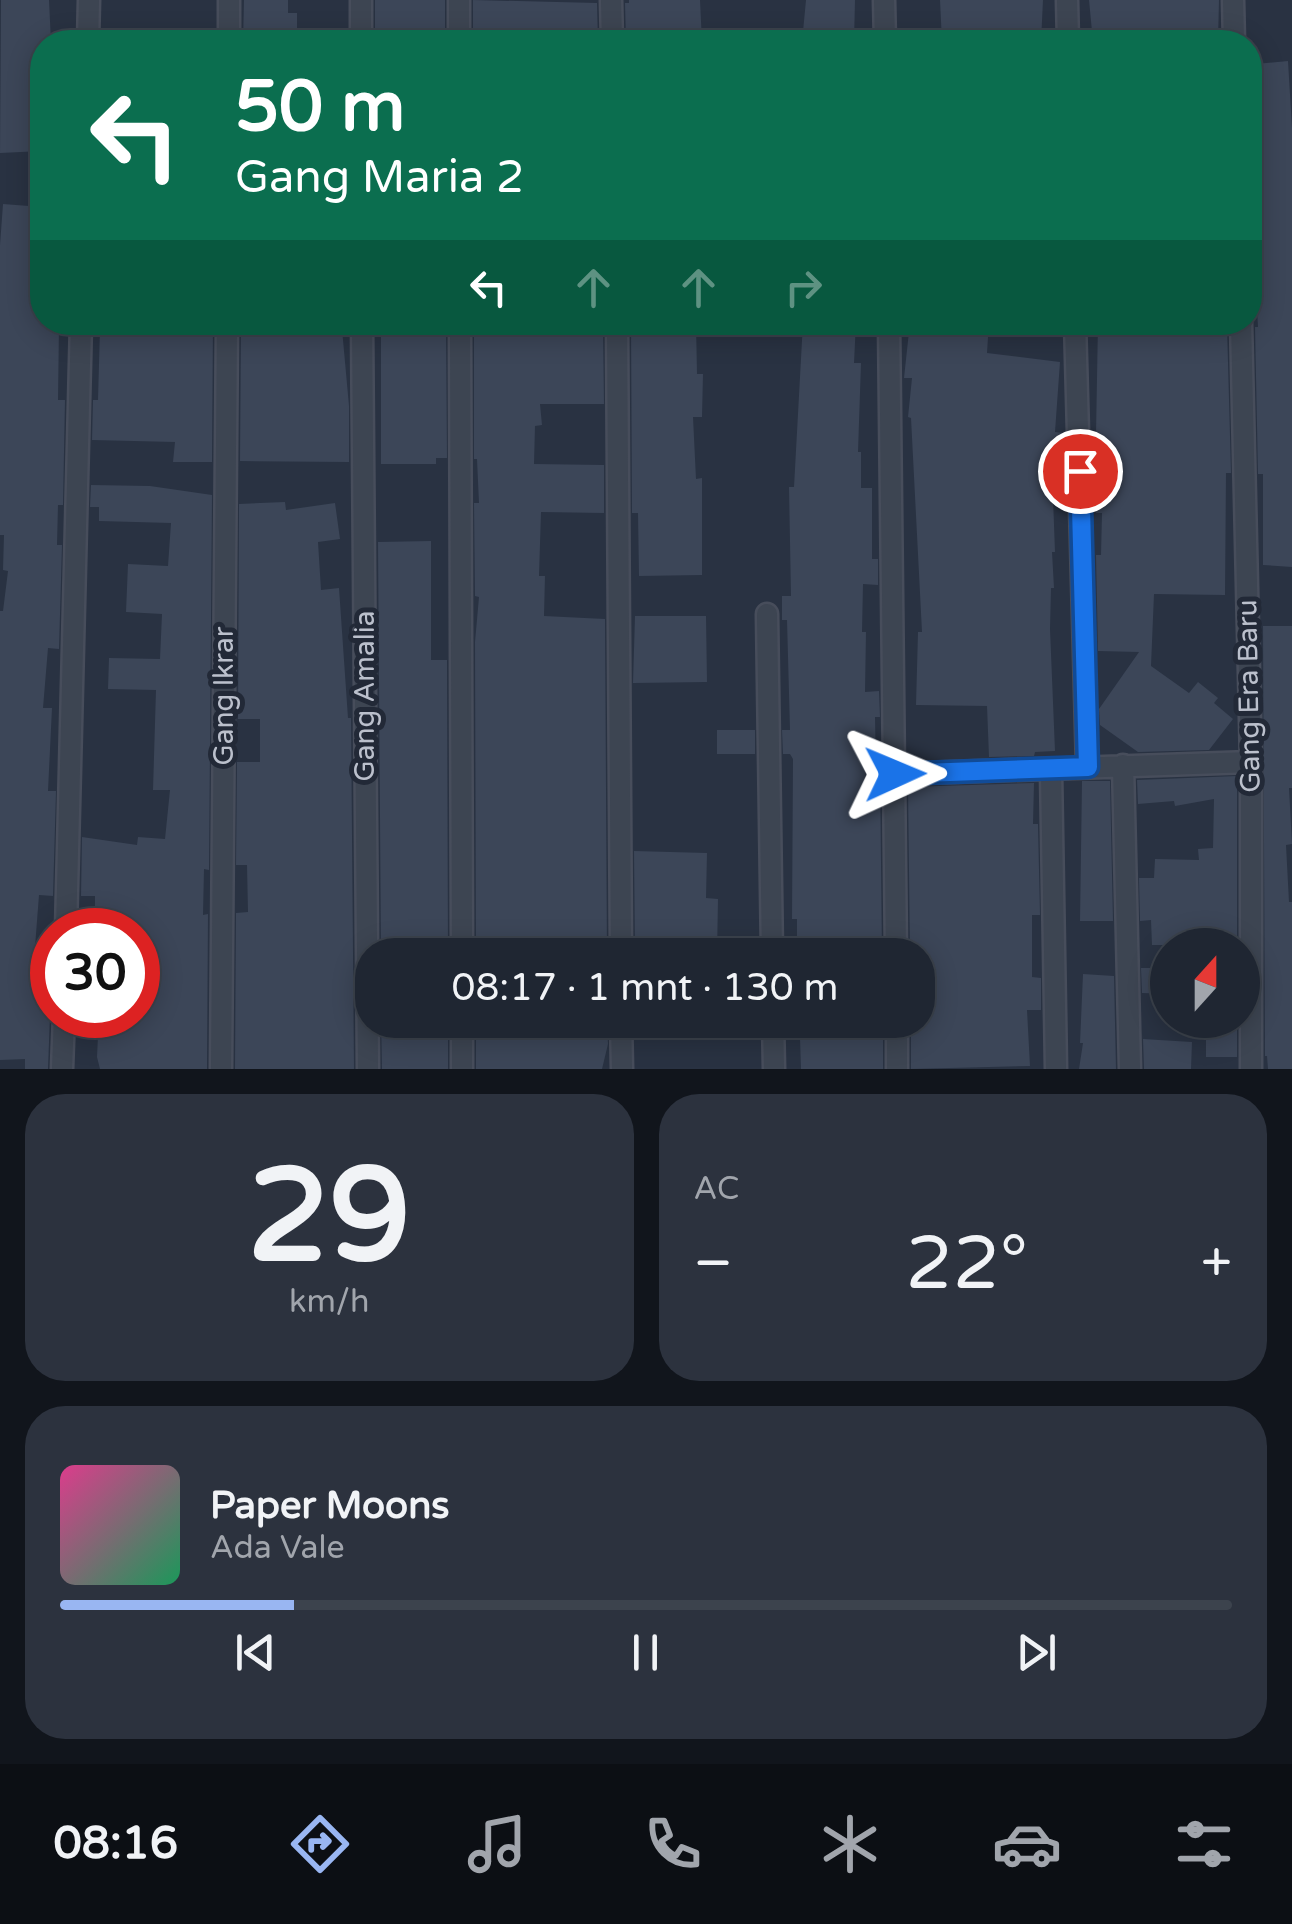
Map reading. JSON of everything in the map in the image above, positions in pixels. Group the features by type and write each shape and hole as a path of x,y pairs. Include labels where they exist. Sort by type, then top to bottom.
{"street":[{"path":"88,30 89,0"},
{"path":"229,0 229,30"},
{"path":"361,0 361,30"},
{"path":"459,0 459,30"},
{"path":"612,0 612,30"},
{"path":"884,0 885,30"},
{"path":"1067,0 1068,30"},
{"path":"1233,0 1234,30"},
{"path":"67,908 81,335"},
{"name":"Gang Ikrar","path":"221,1069 227,335"},
{"name":"Gang Amalia","path":"362,335 368,1069"},
{"path":"460,335 462,938"},
{"path":"616,335 621,938"},
{"path":"889,335 896,938"},
{"path":"1076,335 1088,767"},
{"name":"Gang Era Baru","path":"1241,335 1251,762 1251,1069"},
{"path":"766,614 772,938"},
{"path":"895,774 1251,762"},
{"path":"1123,765 1130,1069"},
{"path":"1051,771 1056,1069"},
{"path":"62,1069 63,1038"},
{"path":"462,1038 462,1069"},
{"path":"621,1038 622,1069"},
{"path":"773,1038 774,1069"},
{"path":"897,1038 897,1069"}],"building":[{"path":"1,0 49,0 50,30 30,30 30,152 0,153"},
{"path":"244,0 288,0 288,13 297,13 297,30 243,30"},
{"path":"375,0 445,0 445,30 375,30"},
{"path":"473,0 597,3 598,30 473,30"},
{"path":"700,0 701,30 626,30 625,3"},
{"path":"806,0 855,0 854,30 803,30"},
{"path":"940,0 1043,0 1042,30 941,30"},
{"path":"1089,0 1219,0 1218,30 1092,30"},
{"path":"1288,61 1292,128 1292,567 1263,565 1263,474 1258,474 1255,335 1262,335 1262,63"},
{"path":"3,204 30,206 30,335 59,335 58,400 65,400 63,505 58,505 57,545 62,545 59,649 48,648 43,708 52,708 48,791 56,791 53,896 39,895 38,908 30,908 30,1038 49,1038 48,1069 25,1069 25,1059 0,1060 0,611 8,571 3,570 4,535 0,535"},
{"path":"100,335 213,335 212,462 173,462 175,442 92,440 93,400 98,400"},
{"path":"241,335 343,335 349,462 240,461"},
{"path":"381,335 446,335 447,458 436,458 436,464 381,464"},
{"path":"474,335 603,335 604,404 540,404 542,425 535,426 534,464 604,465 604,513 541,512 539,576 545,576 544,616 605,619 607,938 476,938"},
{"path":"631,335 696,335 697,374 703,374 702,417 693,417 696,479 702,478 702,575 639,576 638,513 632,513"},
{"path":"802,335 855,335 854,363 861,363 861,488 872,488 872,559 878,559 878,585 863,584 862,632 866,632 865,692 879,691 880,717 875,717 876,768 880,768 882,938 797,938 797,919 792,919 793,759 790,754 783,754 782,730 790,730 787,620 782,620 782,596 791,596 789,487 794,487"},
{"path":"909,335 988,335 987,353 1060,362 1055,432 1064,433 1065,470 1052,470 1055,552 1050,629 1055,751 1035,752 1034,756 989,757 987,706 916,705 918,632 922,632 908,417 912,378 904,378"},
{"path":"1098,335 1227,335 1231,473 1226,473 1225,595 1154,594 1151,666 1189,693 1198,682 1218,698 1214,703 1233,719 1209,750 1138,752 1100,725 1099,709 1139,652 1098,651 1096,555 1101,555 1102,513 1096,513 1092,434 1096,434"},
{"path":"91,485 150,486 212,495 209,870 204,869 203,915 208,914 207,1069 100,1069 97,1057 98,1038 160,1038 160,908 95,908 95,896 81,896 82,837 137,845 138,837 165,839 170,790 153,790 156,690 108,689 109,658 160,659 162,614 126,612 128,564 168,566 171,523 99,521 99,507 90,507"},
{"path":"285,502 286,510 335,503 340,539 318,542 321,590 339,588 351,718 354,1069 235,1069 236,913 248,912 247,865 236,865 237,762 260,762 260,719 238,719 239,504"},
{"path":"431,541 431,660 447,660 448,938 381,938 378,542"},
{"path":"635,616 706,616 707,682 633,683"},
{"path":"1263,626 1292,626 1292,844 1286,845 1292,902 1292,1069 1268,1069 1265,1056"},
{"path":"717,730 755,730 755,754 717,754"},
{"path":"1237,776 1237,928 1151,928 1151,920 1140,921 1139,878 1154,878 1155,859 1199,860 1198,849 1213,848 1214,799 1175,806 1174,801 1138,804 1137,780"},
{"path":"1082,781 1110,781 1113,921 1080,921"},
{"path":"1034,783 1040,915 1032,915 1032,977 1041,978 1041,1010 1027,1010 1030,1066 911,1069 911,1038 935,1038 935,938 910,938 908,787"},
{"path":"634,851 707,853 706,898 718,899 717,938 635,938"},
{"path":"1141,968 1150,968 1150,993 1142,993"},
{"path":"1083,974 1114,976 1116,1069 1079,1069"},
{"path":"381,1038 448,1038 448,1069 382,1069"},
{"path":"476,1038 608,1038 602,1069 476,1069"},
{"path":"800,1038 883,1038 883,1069 801,1069"},
{"path":"1206,1038 1237,1038 1237,1057 1206,1057"},
{"path":"1143,1039 1192,1042 1191,1069 1144,1069"}],"route":[{"path":"895,774 1088,767 1080,471"}]}
